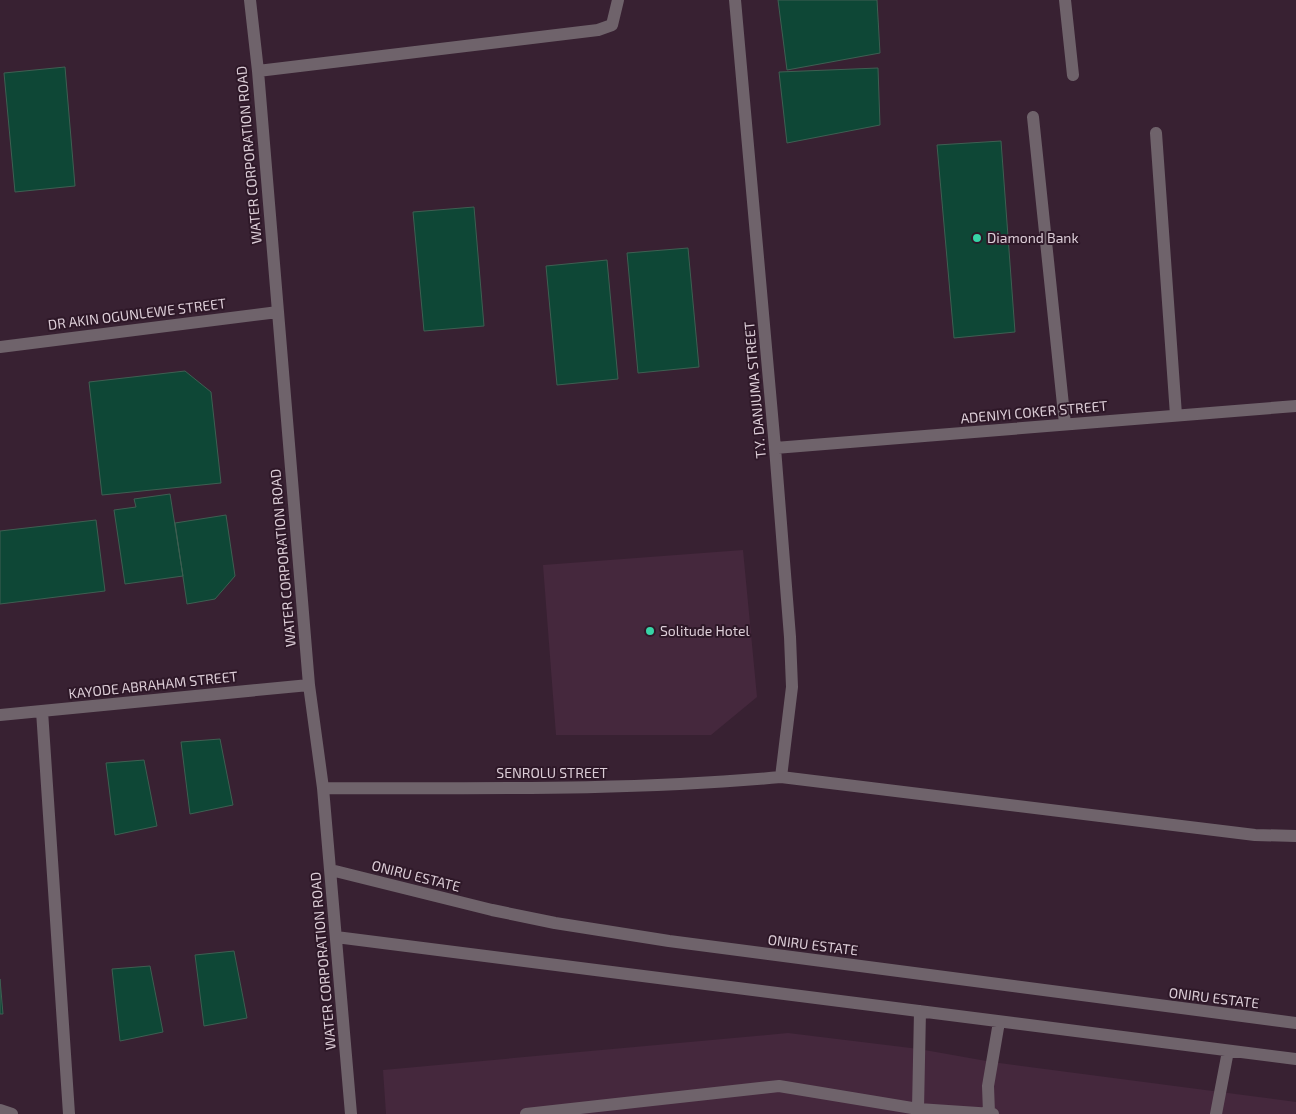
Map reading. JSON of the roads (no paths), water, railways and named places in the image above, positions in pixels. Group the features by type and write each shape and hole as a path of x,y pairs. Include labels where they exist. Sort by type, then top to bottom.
{"street":[{"name":"WATER CORPORATION ROAD","path":"250,0 258,71 309,684 323,788 351,1114"},
{"path":"258,71 598,30 612,25 618,0"},
{"name":"T.Y. DANJUMA STREET","path":"735,0 790,637 792,688 781,777"},
{"path":"1064,0 1073,75"},
{"path":"1033,117 1065,424"},
{"path":"1156,133 1176,415"},
{"name":"DR AKIN OGUNLEWE STREET","path":"0,347 278,312"},
{"name":"ADENIYI COKER STREET","path":"775,448 1296,406"},
{"name":"KAYODE ABRAHAM STREET","path":"0,715 309,684"},
{"path":"42,711 70,1114"},
{"name":"SENROLU STREET","path":"323,788 584,788 710,783 781,777 1255,835 1296,836"},
{"name":"ONIRU ESTATE","path":"331,870 492,910 555,923 668,941 1296,1023"},
{"path":"336,937 1296,1060"},
{"path":"918,1108 920,1011"},
{"path":"526,1114 779,1086 918,1108 991,1114 988,1086 999,1022"},
{"path":"1216,1114 1228,1051"},
{"path":"0,1110 12,1114"}],"place":[{"name":"Diamond Bank","path":"977,238"},
{"name":"Solitude Hotel","path":"650,631"}]}
